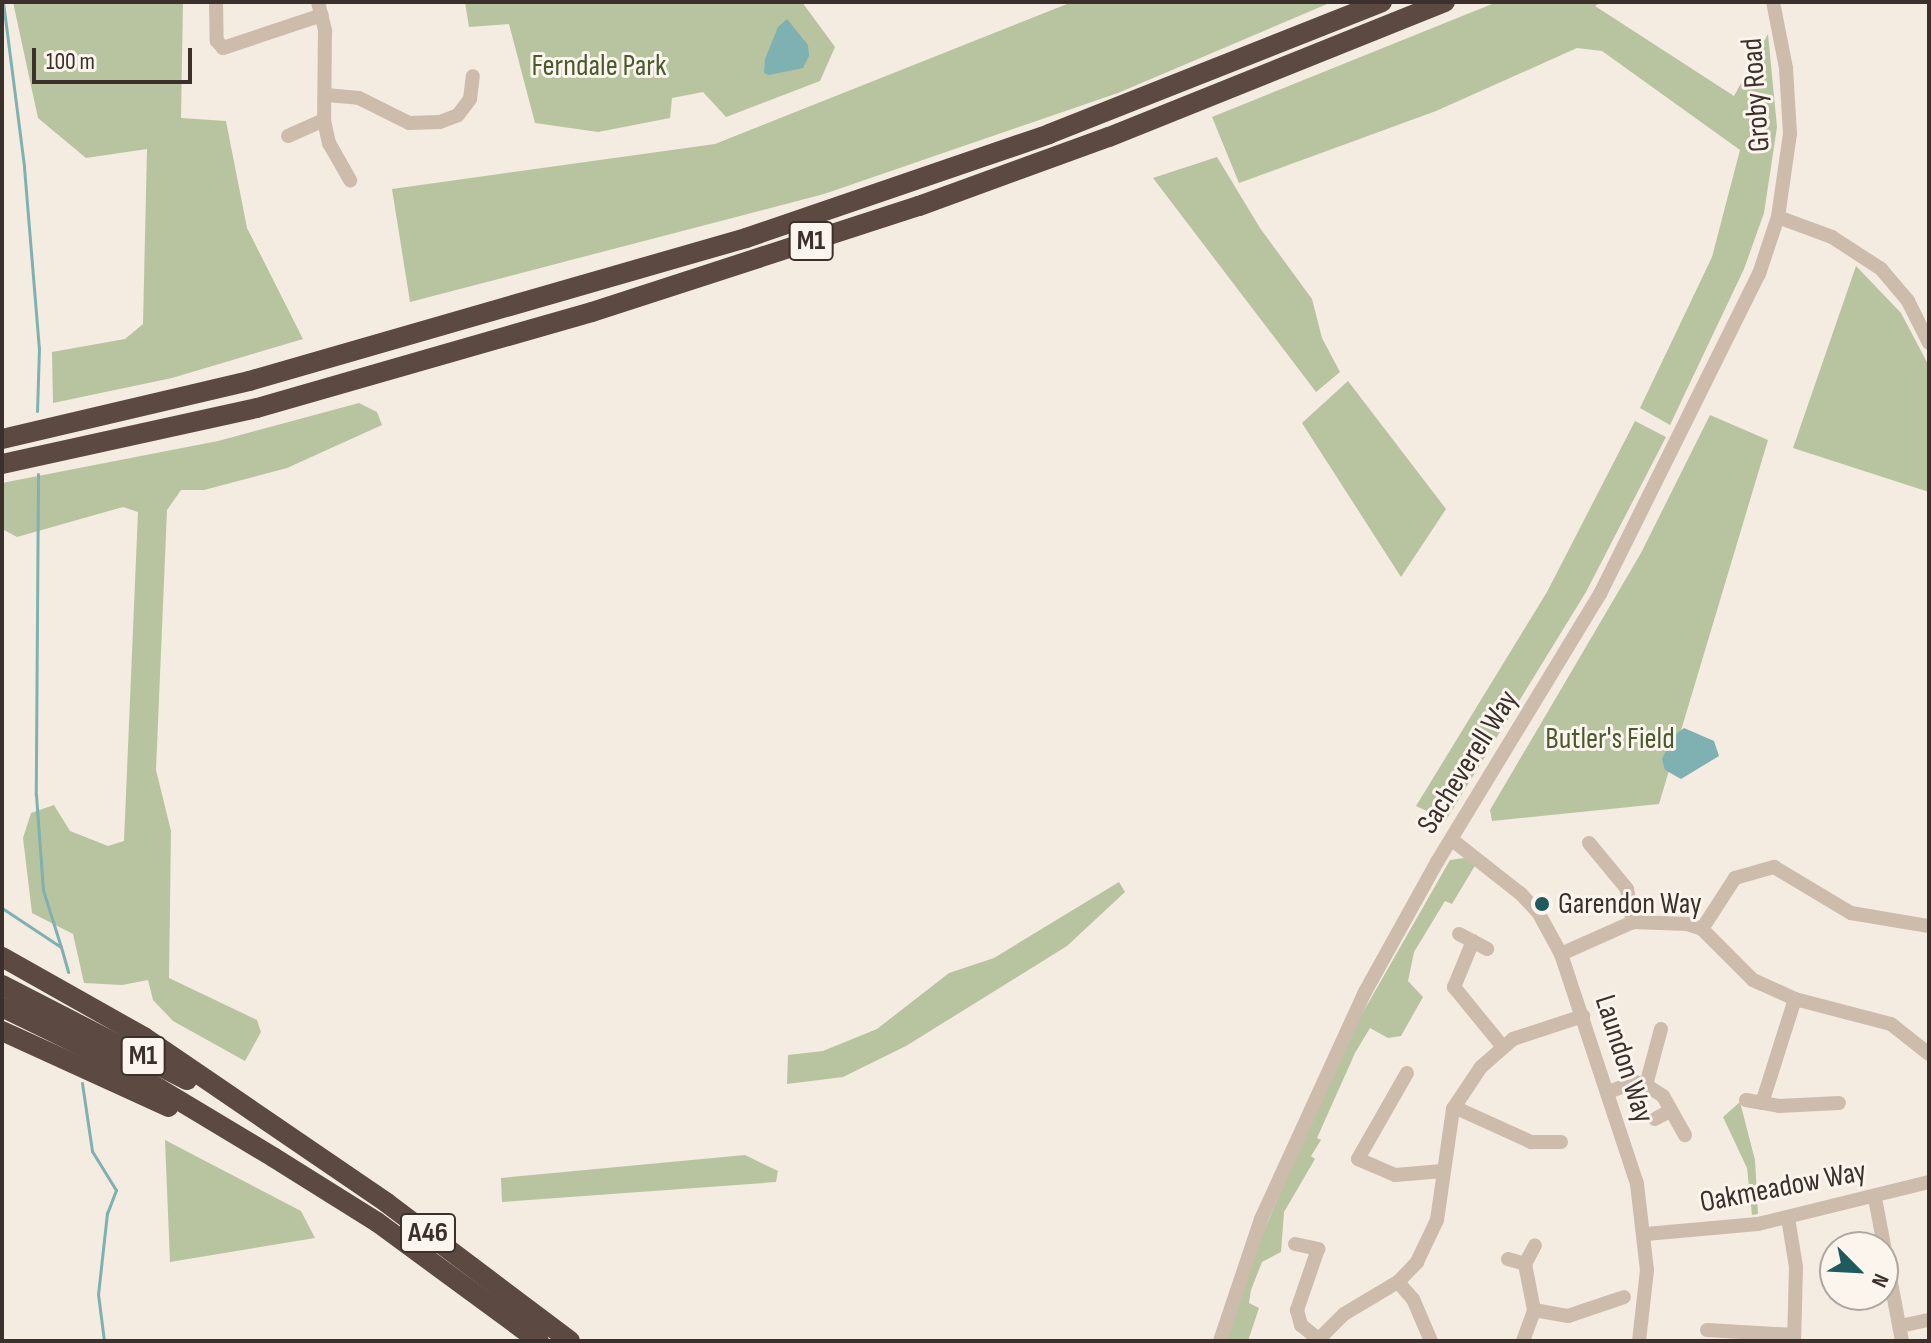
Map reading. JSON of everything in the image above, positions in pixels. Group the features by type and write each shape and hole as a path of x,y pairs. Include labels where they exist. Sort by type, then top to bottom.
{"highway":[{"name":"M1","path":"2,439 155,405 585,288 761,233 1049,134 1382,2"},
{"name":"M1","path":"2,464 257,408 592,312 919,206 1109,137 1445,2"},
{"path":"2,957 144,1037 281,1132"},
{"name":"M1","path":"2,985 281,1132"},
{"name":"M1","path":"2,1007 115,1062 273,1157"},
{"path":"2,1031 273,1157"},
{"name":"A46","path":"281,1132 387,1203 570,1341"},
{"name":"A46","path":"273,1157 390,1231 539,1341"}],"street":[{"path":"216,2 217,41 223,48 320,9 326,95 324,120 329,143 350,180"},
{"name":"Groby Road","path":"1773,2 1786,68 1790,134 1778,217"},
{"path":"326,95 359,98 409,123 440,122 458,115 470,99 473,76"},
{"path":"288,136 324,120"},
{"path":"1778,217 1832,237 1881,269 1908,301 1929,343"},
{"name":"Sacheverell Way","path":"1220,1341 1261,1219 1326,1071 1451,839 1624,550 1759,274 1778,217"},
{"name":"Laundon Way","path":"1451,839 1538,912 1561,954 1608,1092 1646,1234 1645,1306 1639,1341"},
{"path":"1589,843 1627,889 1633,922"},
{"path":"1588,867 1600,856"},
{"path":"1702,929 1735,878 1774,867 1851,913 1929,926"},
{"path":"1561,954 1633,922 1661,919 1702,929 1753,980 1795,999 1882,1020 1929,1054"},
{"path":"1459,934 1480,945 1454,987 1503,1047"},
{"path":"1762,1103 1795,999"},
{"path":"1295,1244 1318,1249 1297,1310 1301,1325 1317,1340 1344,1314 1398,1282 1430,1237 1443,1171 1446,1130 1454,1107 1481,1067 1503,1047 1583,1016"},
{"path":"1646,1085 1661,1029"},
{"path":"1407,1073 1358,1159 1395,1175 1443,1171"},
{"path":"1608,1092 1635,1082 1656,1089 1685,1135"},
{"path":"1746,1100 1762,1103 1841,1103"},
{"path":"1454,1107 1529,1148 1561,1142"},
{"path":"1655,1119 1671,1110"},
{"name":"Oakmeadow Way","path":"1646,1234 1788,1218 1929,1182"},
{"path":"1875,1198 1901,1334 1929,1320"},
{"path":"1705,1313 1707,1333 1794,1338 1796,1267 1788,1218"},
{"path":"1523,1341 1534,1310 1525,1264 1535,1245"},
{"path":"1508,1259 1525,1264"},
{"path":"1398,1282 1413,1299 1431,1341"},
{"path":"1534,1310 1568,1316 1613,1295"}],"green space":[{"path":"13,2 183,2 181,118 226,121 247,228 303,339 172,378 53,403 52,352 125,339 143,324 147,149 86,158 38,118"},
{"name":"Ferndale Park","path":"465,2 802,2 835,47 820,81 726,117 703,92 672,98 670,118 598,132 535,123 509,24 469,27"},
{"path":"1072,2 1332,2 1118,93 824,194 410,302 392,189 715,144"},
{"path":"1497,2 1602,2 1595,6 1734,96 1768,34 1777,127 1764,213 1744,269 1670,425 1640,408 1712,257 1740,150 1602,51 1577,48 1436,111 1239,183 1212,117"},
{"path":"1217,157 1260,228 1312,299 1322,338 1340,372 1316,392 1153,178"},
{"path":"1856,266 1901,313 1929,366 1929,492 1793,448"},
{"path":"1348,381 1446,509 1401,577 1302,423"},
{"path":"359,403 377,412 382,425 287,468 204,490 181,490 167,510 156,770 171,831 169,978 257,1020 261,1032 245,1061 173,1021 153,1000 148,980 122,985 84,983 73,934 32,913 23,838 31,813 54,805 70,831 108,846 124,841 138,512 123,507 17,537 2,529 2,483 218,441"},
{"name":"Butler's Field","path":"1710,415 1768,440 1659,804 1492,821 1490,810 1641,553"},
{"path":"1635,421 1666,437 1586,592 1446,820 1416,806 1547,592"},
{"path":"1464,858 1476,864 1452,904 1445,901 1414,952 1408,981 1423,997 1401,1036 1388,1038 1370,1028 1355,1053 1317,1138 1321,1140 1311,1156 1315,1159 1284,1212 1281,1252 1262,1262 1251,1290 1249,1303 1259,1308 1248,1341 1226,1341 1255,1251 1346,1042 1450,860"},
{"path":"1119,882 1125,892 1067,946 906,1046 843,1077 787,1084 788,1055 823,1051 877,1029 949,973 994,958"},
{"path":"1740,1102 1755,1160 1758,1214 1752,1215 1747,1168 1723,1117"},
{"path":"165,1140 301,1211 315,1238 170,1262"},
{"path":"745,1155 778,1171 776,1182 502,1202 501,1178"}],"water":[{"path":"787,19 808,45 809,56 803,68 769,75 764,73 765,59 778,27"},
{"path":"1684,728 1714,741 1719,756 1681,779 1665,770 1662,759 1672,737"}],"waterway":[{"path":"3,2 24,167 39,348 37,411"},
{"path":"38,474 36,795 43,890 61,947"},
{"path":"2,908 61,947 68,972"},
{"path":"82,1083 92,1151 116,1190 107,1213 98,1294 104,1341"}],"place":[{"name":"Garendon Way","path":"1542,904"}]}
